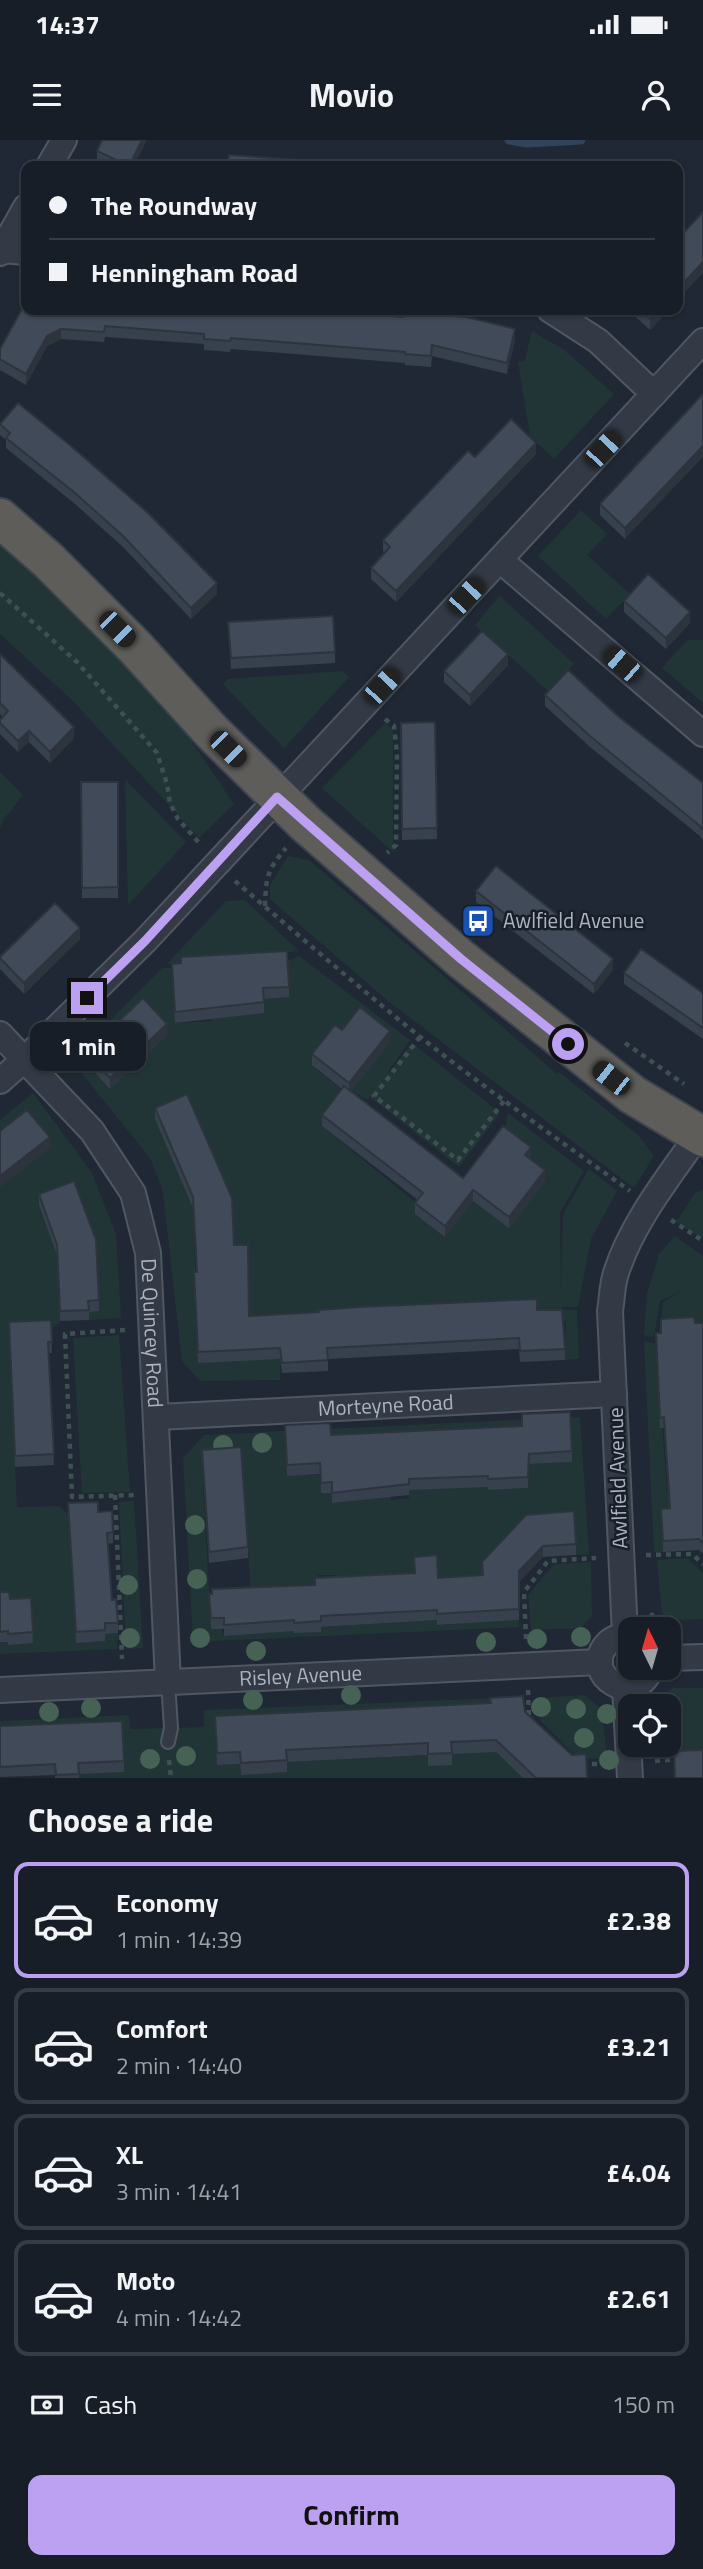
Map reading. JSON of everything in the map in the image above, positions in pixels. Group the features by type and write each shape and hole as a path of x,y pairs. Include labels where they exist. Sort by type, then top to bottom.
{"highway":[{"path":"0,518 49,561 115,627 212,732 277,797 472,968 633,1094 701,1133"}],"street":[{"path":"52,161 64,140"},
{"path":"9,251 21,219"},
{"path":"558,315 598,341 654,394"},
{"path":"0,1081 145,941 703,341"},
{"path":"500,560 703,734"},
{"name":"De Quincey Road","path":"0,1034 26,1058 92,1131 133,1193 148,1253 169,1682"},
{"name":"Awlfield Avenue","path":"626,1617 610,1311 615,1275 629,1240 649,1206 701,1133"},
{"name":"Morteyne Road","path":"158,1416 614,1394"},
{"path":"618,1638 607,1643 601,1652 601,1672 615,1686 625,1688 636,1686 644,1680"},
{"path":"681,1658 703,1657"},
{"name":"Risley Avenue","path":"0,1690 600,1662"},
{"path":"625,1688 630,1771"}],"lane":[{"path":"168,1742 171,1728 169,1682"}],"path":[{"path":"0,593 77,662 157,753 167,783 170,803 178,819 201,845"},
{"path":"365,704 394,726 397,753 396,845 387,854"},
{"path":"265,907 266,877 290,843 282,840"},
{"path":"229,876 420,1037 649,1206 703,1241"},
{"path":"420,1037 374,1096 458,1160 504,1101"},
{"path":"621,1199 635,1182"},
{"path":"665,1230 676,1211"},
{"path":"131,1330 65,1334 72,1497 138,1494"},
{"path":"115,1495 123,1684"},
{"path":"646,1542 646,1555"},
{"path":"621,1556 692,1554 703,1564"},
{"path":"540,1639 526,1640 524,1592 548,1561 598,1558 599,1570"},
{"path":"648,1608 655,1620 673,1631 683,1630"},
{"path":"517,1689 541,1688"},
{"path":"528,1689 529,1716 539,1726"},
{"path":"579,1764 630,1771 680,1759"}],"shaded area":[{"path":"532,331 564,350 614,394 554,459 530,436 518,362 525,360"},
{"path":"581,510 607,534 587,555 630,594 606,619 538,556"},
{"path":"0,541 72,608 182,727 234,804 199,838 73,701 0,634"},
{"path":"500,596 574,664 548,691 475,625"},
{"path":"687,640 703,640 703,703 662,668"},
{"path":"342,671 349,677 284,748 223,684 228,679"},
{"path":"385,723 393,729 393,852 322,788"},
{"path":"0,772 23,795 3,820 0,829"},
{"path":"125,779 186,842 128,905"},
{"path":"288,856 309,860 557,1074 559,1072 638,1135 654,1156 634,1188 388,1001 270,899 270,885"},
{"path":"245,900 299,951 167,964 226,901"},
{"path":"299,956 410,1040 380,1084 412,1043 500,1113 459,1167 370,1097 367,1100 312,1066 339,1087 344,1097 322,1126 421,1207 444,1237 503,1137 508,1113 584,1171 560,1213 561,1291 563,1214 589,1169 617,1191 591,1239 578,1307 562,1307 562,1310 577,1310 579,1359 565,1360 566,1321 537,1321 280,1351 280,1380 200,1381 182,1361 163,1192 150,1158 71,1060 162,968 181,968 175,1023 211,1021 211,1003 289,997 287,961","holes":["194,1230 239,1361 198,1362"]},
{"path":"33,1093 92,1173 116,1234 121,1318 89,1320 88,1312 99,1311 58,1265 60,1321 51,1330 9,1333 17,1507 59,1506 68,1514 76,1642 105,1641 105,1634 118,1633 117,1649 0,1654 0,1642 32,1641 0,1599 0,1120"},
{"path":"703,1190 703,1239 676,1222 696,1192"},
{"path":"675,1236 703,1256 703,1334 661,1330 663,1302 680,1292 660,1301 654,1337 644,1335 647,1294 659,1254"},
{"path":"119,1335 130,1492 82,1493 73,1338"},
{"path":"644,1341 656,1344 667,1491 703,1490 661,1520 663,1552 654,1552"},
{"path":"580,1417 589,1554 576,1555 574,1522 482,1573 485,1622 519,1620 519,1627 193,1642 183,1458 204,1435","holes":["285,1436 522,1437 572,1462 529,1464 528,1488 489,1490 488,1477 409,1490 409,1498 391,1500 390,1491 332,1503 332,1493 321,1493 320,1475 287,1475","241,1459 254,1633 224,1636 221,1629 211,1629 202,1461","318,1575 336,1575 337,1588 415,1583 462,1624 438,1625 437,1620 321,1627 315,1589"]},
{"path":"134,1501 143,1648 126,1649 119,1502"},
{"path":"687,1558 703,1573 703,1619 681,1620 681,1617 669,1617 662,1613 657,1560"},
{"path":"591,1562 592,1616 581,1628 531,1630 528,1595 554,1564"},
{"path":"672,1688 703,1688 701,1752 681,1753 681,1694 667,1694"},
{"path":"585,1695 602,1710 607,1759 579,1759 541,1721 539,1698"},
{"path":"523,1697 492,1749 524,1778 79,1778 0,1737 0,1721 129,1715 130,1729 204,1727 204,1710","holes":["476,1716 451,1754 286,1762 241,1774 240,1764 217,1765"]}],"building":[{"path":"102,140 142,140 132,161 118,161 97,151"},
{"path":"229,155 309,161 228,161"},
{"path":"703,212 703,262 683,284 683,234"},
{"path":"21,311 21,315 436,315 467,317 515,329 507,363 432,345 431,356 231,338 230,341 204,339 204,334 105,326 104,332 61,329 47,336 26,374 0,359 0,349"},
{"path":"703,394 703,446 625,528 600,504"},
{"path":"18,403 148,513 217,583 191,608 123,536 75,493 6,438 10,433 0,424"},
{"path":"511,419 536,443 396,591 371,568 390,547 383,540 468,451 475,457"},
{"path":"648,574 690,612 666,638 624,601"},
{"path":"333,616 335,652 231,658 228,622"},
{"path":"482,631 508,654 470,695 444,671"},
{"path":"0,654 74,727 50,752 29,731 18,741 0,723 8,711 0,703"},
{"path":"568,670 619,717 703,783 703,830 545,695"},
{"path":"435,722 437,828 402,829 401,723"},
{"path":"81,782 118,782 118,887 82,888"},
{"path":"496,866 613,959 594,984 476,891"},
{"path":"55,903 80,928 24,983 0,957"},
{"path":"641,949 703,993 703,1028 624,973"},
{"path":"287,951 289,987 263,988 264,1002 175,1012 172,964 181,963 181,957"},
{"path":"143,998 167,1024 110,1078 86,1053"},
{"path":"360,1007 390,1031 349,1083 312,1054 335,1025 342,1030"},
{"path":"344,1086 463,1178 503,1126 531,1147 525,1155 545,1170 509,1217 473,1190 445,1226 415,1203 423,1193 322,1115"},
{"path":"187,1094 232,1198 234,1245 248,1245 249,1316 359,1307 537,1299 537,1310 562,1310 565,1349 520,1351 519,1338 327,1348 328,1360 282,1363 280,1348 198,1352 193,1197 155,1108"},
{"path":"27,1110 50,1137 0,1176 0,1131"},
{"path":"74,1181 96,1240 99,1300 88,1301 89,1310 60,1311 57,1245 39,1194"},
{"path":"694,1317 695,1323 703,1323 703,1543 699,1539 663,1541 661,1509 670,1508 664,1417 660,1418 656,1333 661,1333 661,1319"},
{"path":"51,1320 52,1342 48,1342 54,1454 15,1456 9,1322"},
{"path":"570,1412 572,1451 529,1454 528,1477 409,1479 409,1484 332,1493 332,1482 321,1483 320,1463 287,1465 285,1425 330,1423 331,1435 522,1426 522,1414"},
{"path":"241,1447 248,1547 209,1552 202,1450"},
{"path":"98,1502 98,1512 112,1511 113,1532 107,1533 112,1600 116,1599 118,1623 105,1623 105,1630 76,1632 68,1503"},
{"path":"574,1511 576,1544 543,1546 519,1571 519,1609 321,1616 321,1621 294,1623 294,1620 224,1625 224,1618 211,1618 209,1594 212,1594 212,1589 315,1585 315,1578 415,1573 414,1557 437,1555 438,1578 483,1575 482,1562 526,1515"},
{"path":"0,1592 9,1592 10,1599 31,1598 33,1632 0,1632"},
{"path":"523,1696 525,1712 572,1755 586,1754 587,1778 536,1778 496,1740 451,1742 452,1753 428,1754 428,1743 286,1750 287,1760 241,1763 240,1752 217,1753 215,1716 491,1703 490,1698"},
{"path":"122,1721 124,1761 78,1763 79,1774 56,1775 55,1764 0,1767 0,1726"},
{"path":"703,1750 703,1778 675,1778 674,1757 681,1757 681,1751"}],"waterway":[{"path":"509,140 527,143 581,140"}],"place":[{"name":"Awlfield Avenue","path":"478,921"}],"route":[{"path":"87,998 145,941 277,797 461,959 568,1044"}]}
